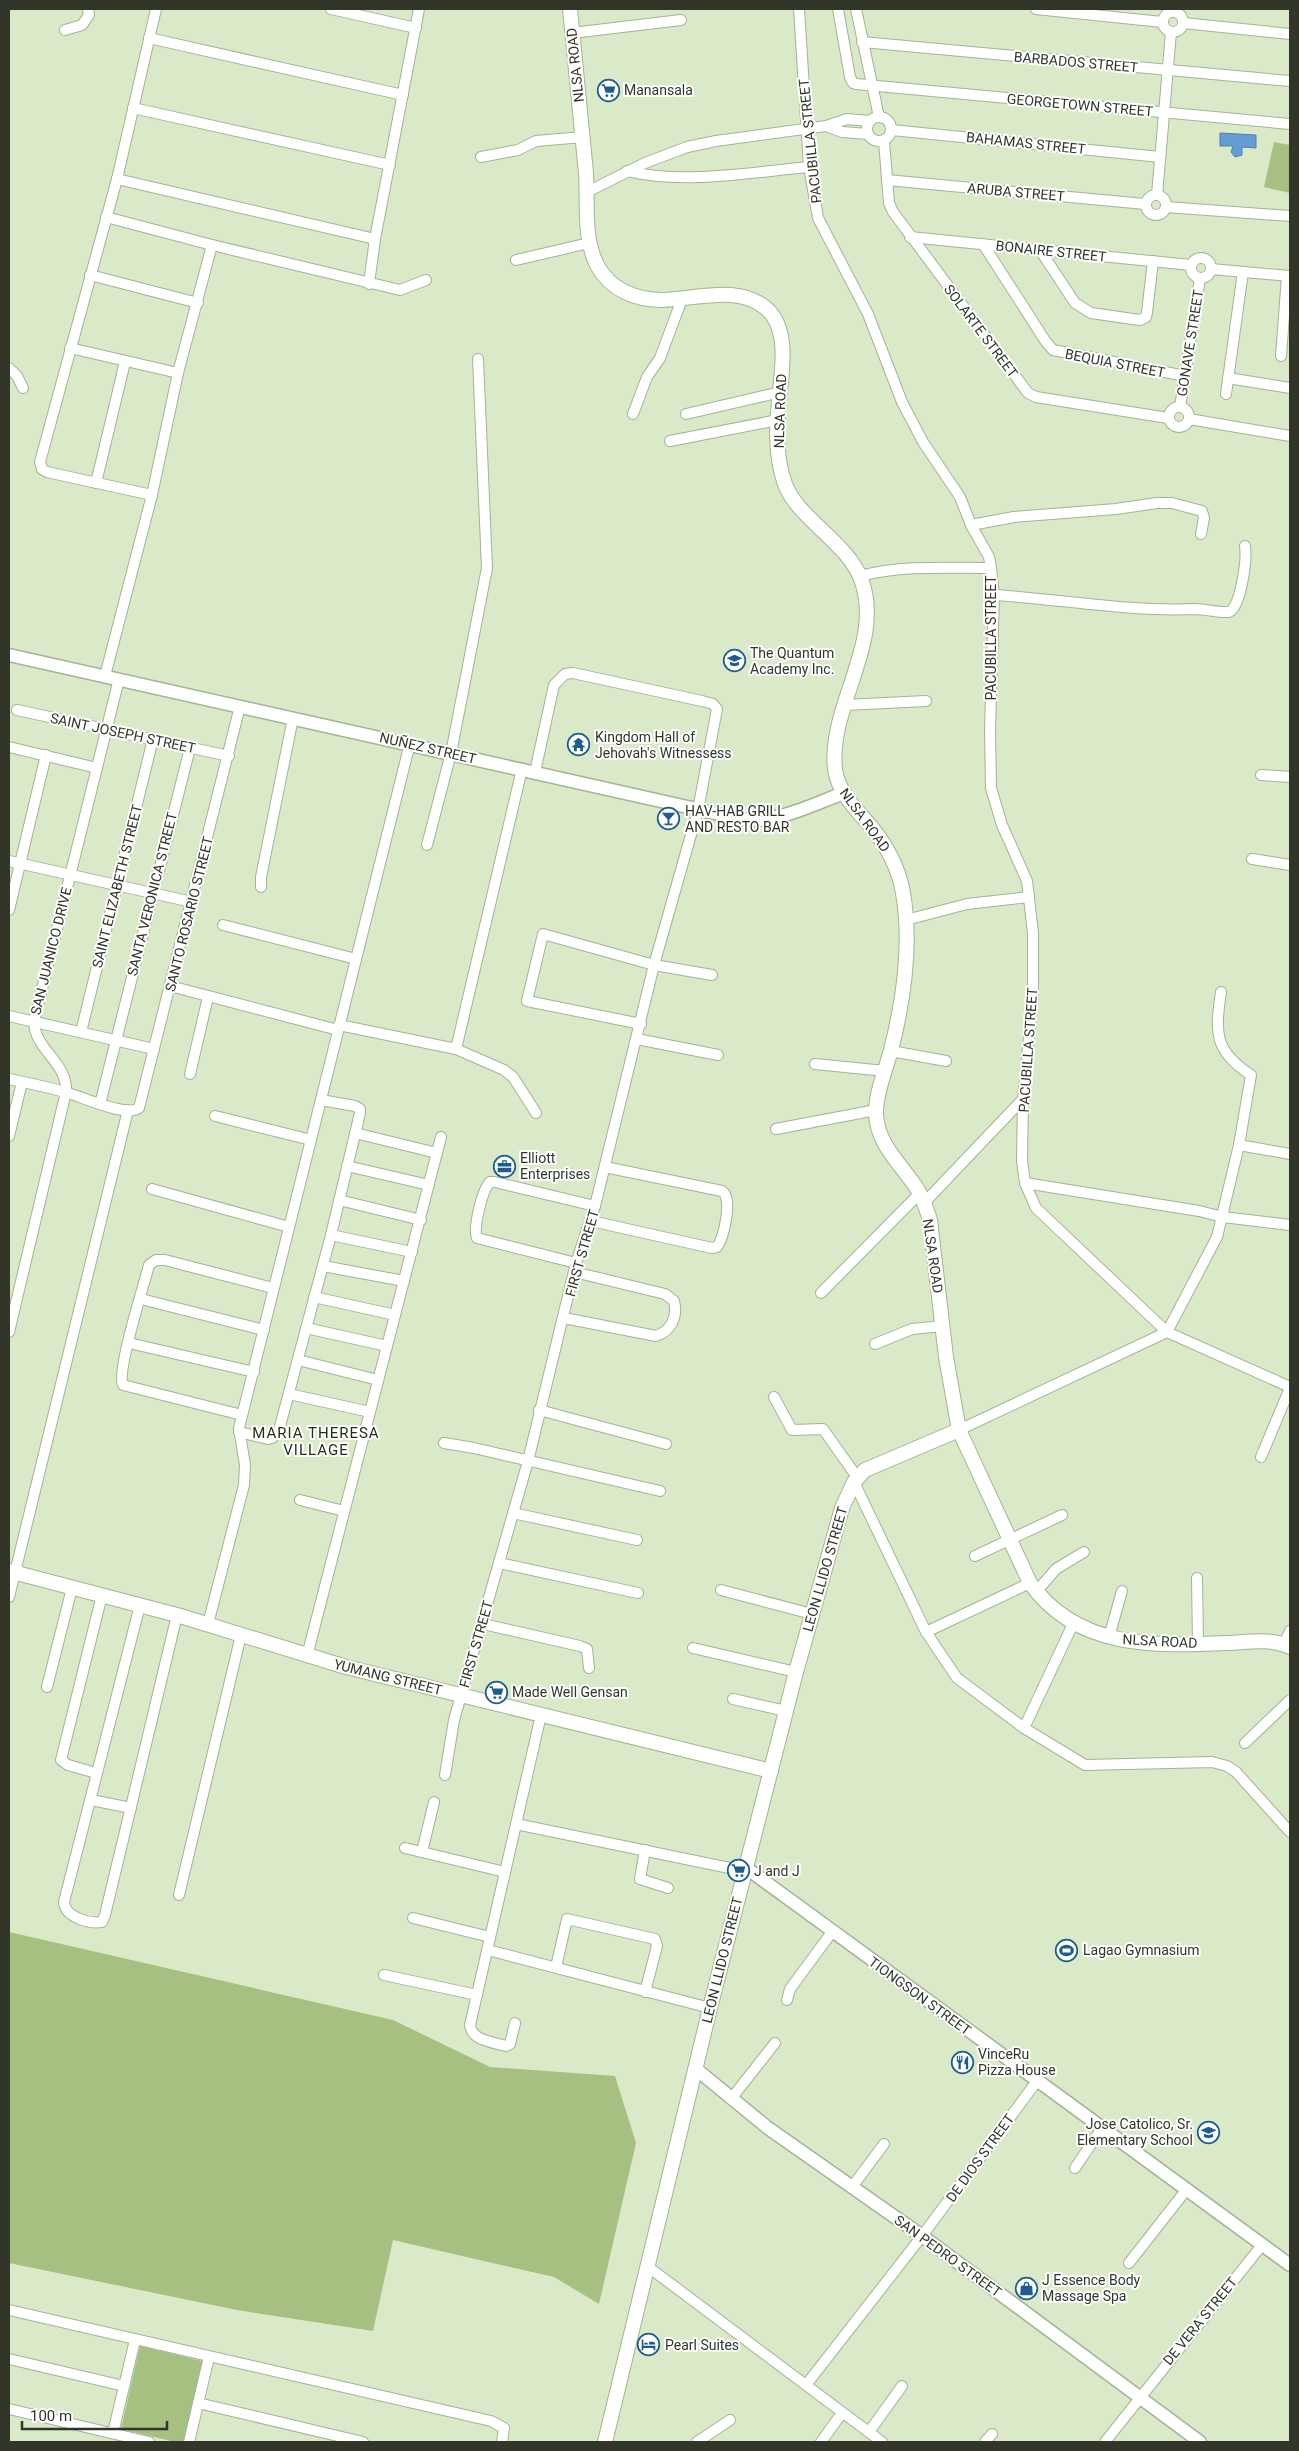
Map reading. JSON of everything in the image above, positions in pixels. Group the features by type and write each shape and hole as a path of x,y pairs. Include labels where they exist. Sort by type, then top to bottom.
{"main road":[{"name":"NLSA ROAD","path":"570,9 583,137 589,243 598,267 604,276 626,294 655,300 730,295 751,300 769,311 776,323 782,354 778,452 788,490 850,559 860,576 866,603 865,628 835,750 835,769 844,794 875,831 893,861 903,892 907,947 903,994 876,1110 880,1133 885,1145 923,1198 933,1237 948,1374 959,1430 1033,1587 1052,1609 1073,1624 1109,1637 1136,1642 1198,1644 1268,1641 1287,1645"},
{"path":"856,1480 865,1470 959,1430"},
{"name":"LEON LLIDO STREET","path":"605,2442 710,2008 796,1672 842,1508 856,1480"},
{"name":"YUMANG STREET","path":"12,1572 177,1615 307,1656 462,1696 771,1771"}],"street":[{"path":"65,30 82,25 89,15 88,9"},
{"path":"152,495 44,471 40,466 70,348 117,180 156,9"},
{"path":"332,9 416,28"},
{"path":"369,284 375,239 419,9"},
{"name":"PACUBILLA STREET","path":"799,9 809,166 818,218 868,314 902,402 923,442 955,487 971,525 986,551 991,568 994,595 990,728 991,788 1002,825 1024,871 1033,933 1034,996 1023,1099 1022,1160 1025,1183 1036,1208 1167,1332 1290,1387"},
{"name":"GEORGETOWN STREET","path":"838,9 851,80 856,84 1290,124"},
{"path":"856,9 871,85 875,119 867,129 868,134"},
{"path":"1036,9 1162,22"},
{"path":"1173,12 1180,14 1183,23 1180,29 1171,32 1165,28 1162,22 1164,16 1173,12"},
{"path":"572,33 681,20"},
{"path":"1183,23 1290,34"},
{"path":"1157,194 1171,32"},
{"path":"149,38 403,95"},
{"name":"BARBADOS STREET","path":"862,42 1290,81"},
{"path":"133,108 390,166"},
{"path":"587,192 627,171 686,147 826,126 846,119 888,121 892,130 884,141 874,140 868,134 842,132 826,126"},
{"name":"BAHAMAS STREET","path":"892,130 1160,157"},
{"path":"481,157 518,150 536,141 583,137"},
{"name":"SOLARTE STREET","path":"884,141 889,204 910,237 1028,393 1036,397 1168,418"},
{"path":"627,171 649,176 684,178 809,166"},
{"path":"117,180 375,239"},
{"name":"ARUBA STREET","path":"887,180 1145,204"},
{"path":"1157,194 1163,197 1166,206 1163,212 1156,215 1147,211 1145,204 1149,197 1157,194"},
{"path":"1166,206 1290,216"},
{"path":"106,217 369,284 400,290 426,280"},
{"name":"BONAIRE STREET","path":"910,237 1191,265"},
{"path":"516,260 589,243"},
{"name":"BEQUIA STREET","path":"983,244 1053,350 1185,376"},
{"path":"105,676 152,495 178,373 212,245"},
{"path":"1040,250 1075,303 1083,309 1140,320 1146,317 1152,261"},
{"path":"1202,258 1210,262 1211,269 1209,275 1200,278 1192,274 1191,265 1195,259 1202,258"},
{"path":"1211,269 1289,276 1286,343 1281,356"},
{"path":"1226,394 1243,272"},
{"path":"90,275 198,303"},
{"name":"GONAVE STREET","path":"1180,407 1200,278"},
{"path":"633,414 647,377 660,358 682,299"},
{"path":"70,348 178,373"},
{"path":"427,845 451,753 487,568 478,359"},
{"path":"96,483 125,362"},
{"path":"9,368 17,376 23,388"},
{"path":"1228,378 1290,388"},
{"path":"686,414 781,392"},
{"path":"1180,407 1188,412 1189,419 1186,425 1179,428 1172,426 1168,418 1172,410 1180,407"},
{"path":"1189,419 1290,436"},
{"path":"670,441 778,420"},
{"path":"971,525 1047,514 1172,503 1202,511 1204,518 1201,534"},
{"path":"994,595 1051,598 1173,611 1194,609 1229,612 1237,605 1245,564 1245,546"},
{"path":"860,576 873,573 934,568 991,568"},
{"name":"NUÑEZ STREET","path":"9,655 741,819 763,820 844,794"},
{"name":"FIRST STREET","path":"445,1775 454,1720 528,1462 539,1410 564,1318 575,1268 595,1206 605,1167 654,965 698,810 718,714 716,706 702,701 573,672 565,674 554,685 535,772"},
{"name":"SAN JUANICO DRIVE","path":"9,1332 13,1300 67,1082 63,1071 35,1035 34,1021 119,680"},
{"path":"845,705 926,701"},
{"name":"SANTO ROSARIO STREET","path":"128,1110 136,1111 139,1108 229,756 240,706"},
{"name":"SAINT JOSEPH STREET","path":"17,710 229,756"},
{"path":"261,887 260,876 293,718"},
{"name":"SAINT ELIZABETH STREET","path":"81,1032 153,739"},
{"path":"208,1624 244,1485 245,1465 239,1432 242,1415 410,744"},
{"path":"9,747 97,768"},
{"name":"SANTA VERONICA STREET","path":"100,1104 190,748"},
{"path":"9,910 46,755"},
{"path":"456,1049 522,769"},
{"path":"1261,775 1290,777"},
{"path":"1252,860 1290,865"},
{"path":"9,861 192,902"},
{"path":"906,920 967,904 1029,897"},
{"path":"223,925 356,959"},
{"path":"641,1024 528,1001 543,934 654,965 712,975"},
{"path":"170,986 208,997 339,1027 456,1049 508,1073 525,1094 536,1113"},
{"path":"959,1430 1167,1332 1210,1253 1223,1218 1252,1075 1235,1064 1224,1053 1219,1037 1218,1014 1221,992"},
{"path":"190,1074 208,997"},
{"path":"9,1016 154,1049"},
{"path":"637,1039 718,1055"},
{"path":"891,1051 946,1061"},
{"path":"815,1064 885,1071"},
{"path":"9,1079 66,1092 100,1104 128,1110 12,1572 9,1597"},
{"path":"9,1136 11,1117 22,1082"},
{"path":"821,1293 923,1198 1023,1099"},
{"path":"239,1432 262,1438 272,1438 279,1430 331,1235 360,1109 355,1106 321,1100"},
{"path":"776,1128 876,1110"},
{"path":"215,1116 311,1140"},
{"path":"355,1133 437,1153"},
{"path":"307,1656 441,1137"},
{"path":"1239,1145 1290,1154"},
{"path":"347,1166 429,1185"},
{"path":"590,1221 712,1248 717,1247 722,1240 728,1200 722,1191 605,1167"},
{"path":"564,1318 634,1334 656,1336 663,1334 672,1326 676,1307 674,1301 665,1294 477,1238 476,1228 484,1192 490,1182 495,1182 595,1206"},
{"path":"1025,1183 1199,1211 1223,1218 1290,1225"},
{"path":"152,1189 288,1227"},
{"path":"339,1200 421,1220"},
{"path":"331,1235 412,1252"},
{"path":"242,1415 123,1385 121,1376 129,1342 149,1265 156,1260 164,1260 273,1288"},
{"path":"323,1266 404,1281"},
{"path":"314,1296 395,1315"},
{"path":"140,1299 264,1330"},
{"path":"875,1344 912,1329 942,1326"},
{"path":"306,1328 387,1346"},
{"path":"129,1342 254,1372"},
{"path":"298,1360 378,1380"},
{"path":"1261,1457 1290,1387"},
{"path":"289,1394 370,1412"},
{"path":"774,1397 792,1430 824,1429 856,1480 926,1632 953,1675 1024,1728 1085,1765 1212,1762 1227,1766 1236,1772 1290,1832"},
{"path":"539,1410 666,1444"},
{"path":"444,1443 660,1491"},
{"path":"300,1500 344,1511"},
{"path":"513,1513 637,1540"},
{"path":"975,1556 1062,1515"},
{"path":"926,1632 1033,1587 1056,1569 1084,1552"},
{"path":"499,1563 638,1593"},
{"path":"1197,1578 1198,1644"},
{"path":"47,1687 72,1588"},
{"path":"721,1590 812,1614"},
{"path":"1109,1637 1122,1591"},
{"path":"96,1773 68,1765 61,1760 102,1595"},
{"path":"140,1605 64,1902 64,1907 70,1915 97,1923 104,1920 177,1615"},
{"path":"483,1624 580,1646 587,1649 589,1653 589,1668"},
{"path":"1024,1728 1073,1624"},
{"path":"1287,1645 1290,1631"},
{"path":"179,1895 241,1635"},
{"path":"693,1648 796,1672"},
{"path":"733,1699 786,1711"},
{"path":"1245,1743 1290,1700"},
{"path":"515,2023 510,2044 506,2046 476,2036 471,2031 470,2025 542,1715"},
{"path":"90,1800 131,1808"},
{"path":"422,1852 434,1802"},
{"path":"516,1824 745,1869"},
{"path":"405,1848 505,1872"},
{"path":"645,1850 640,1879 668,1888"},
{"name":"TIONGSON STREET","path":"745,1869 1290,2265"},
{"path":"413,1918 490,1937"},
{"path":"556,1967 567,1919 655,1939 657,1946 645,1992"},
{"path":"786,2000 790,1990 832,1932"},
{"path":"488,1950 710,2008"},
{"path":"384,1975 477,1994"},
{"path":"731,2098 775,2043"},
{"name":"SAN PEDRO STREET","path":"696,2069 768,2128 922,2236 1200,2442"},
{"name":"DE DIOS STREET","path":"806,2385 922,2236 1037,2081"},
{"path":"1075,2168 1102,2128"},
{"path":"852,2187 884,2144"},
{"path":"1129,2263 1187,2190"},
{"name":"DE VERA STREET","path":"1105,2442 1262,2245"},
{"path":"647,2266 882,2442"},
{"path":"9,2310 491,2421 504,2428 502,2442"},
{"path":"113,2433 135,2340"},
{"path":"189,2442 209,2357"},
{"path":"9,2359 124,2386"},
{"path":"869,2432 902,2386"},
{"path":"198,2404 363,2442"},
{"path":"9,2409 149,2442"},
{"path":"821,2442 842,2413"},
{"path":"697,2442 730,2420"},
{"path":"985,2442 992,2434"}],"green space":[{"path":"1274,142 1290,145 1290,193 1264,187"},
{"path":"9,1932 393,2020 490,2067 615,2076 636,2143 599,2304 554,2277 393,2240 373,2331 237,2310 9,2263"},
{"path":"140,2346 206,2362 187,2442 175,2442 121,2429"}],"water":[{"path":"1220,133 1256,135 1256,148 1242,147 1242,155 1235,157 1231,152 1233,146 1220,146"}],"place":[{"name":"Manansala","path":"608,90"},
{"name":"The Quantum Academy Inc.","path":"734,661"},
{"name":"Kingdom Hall of Jehovah's Witnessess","path":"579,745"},
{"name":"HAV-HAB GRILL AND RESTO BAR","path":"669,819"},
{"name":"Elliott Enterprises","path":"504,1166"},
{"name":"Made Well Gensan","path":"496,1692"},
{"name":"J and J","path":"738,1871"},
{"name":"Lagao Gymnasium","path":"1067,1950"},
{"name":"VinceRu Pizza House","path":"962,2062"},
{"name":"Jose Catolico, Sr. Elementary School","path":"1209,2132"},
{"name":"J Essence Body Massage Spa","path":"1026,2288"},
{"name":"Pearl Suites","path":"649,2345"}],"district":[{"name":"MARIA THERESA VILLAGE","path":"316,1442"}]}
